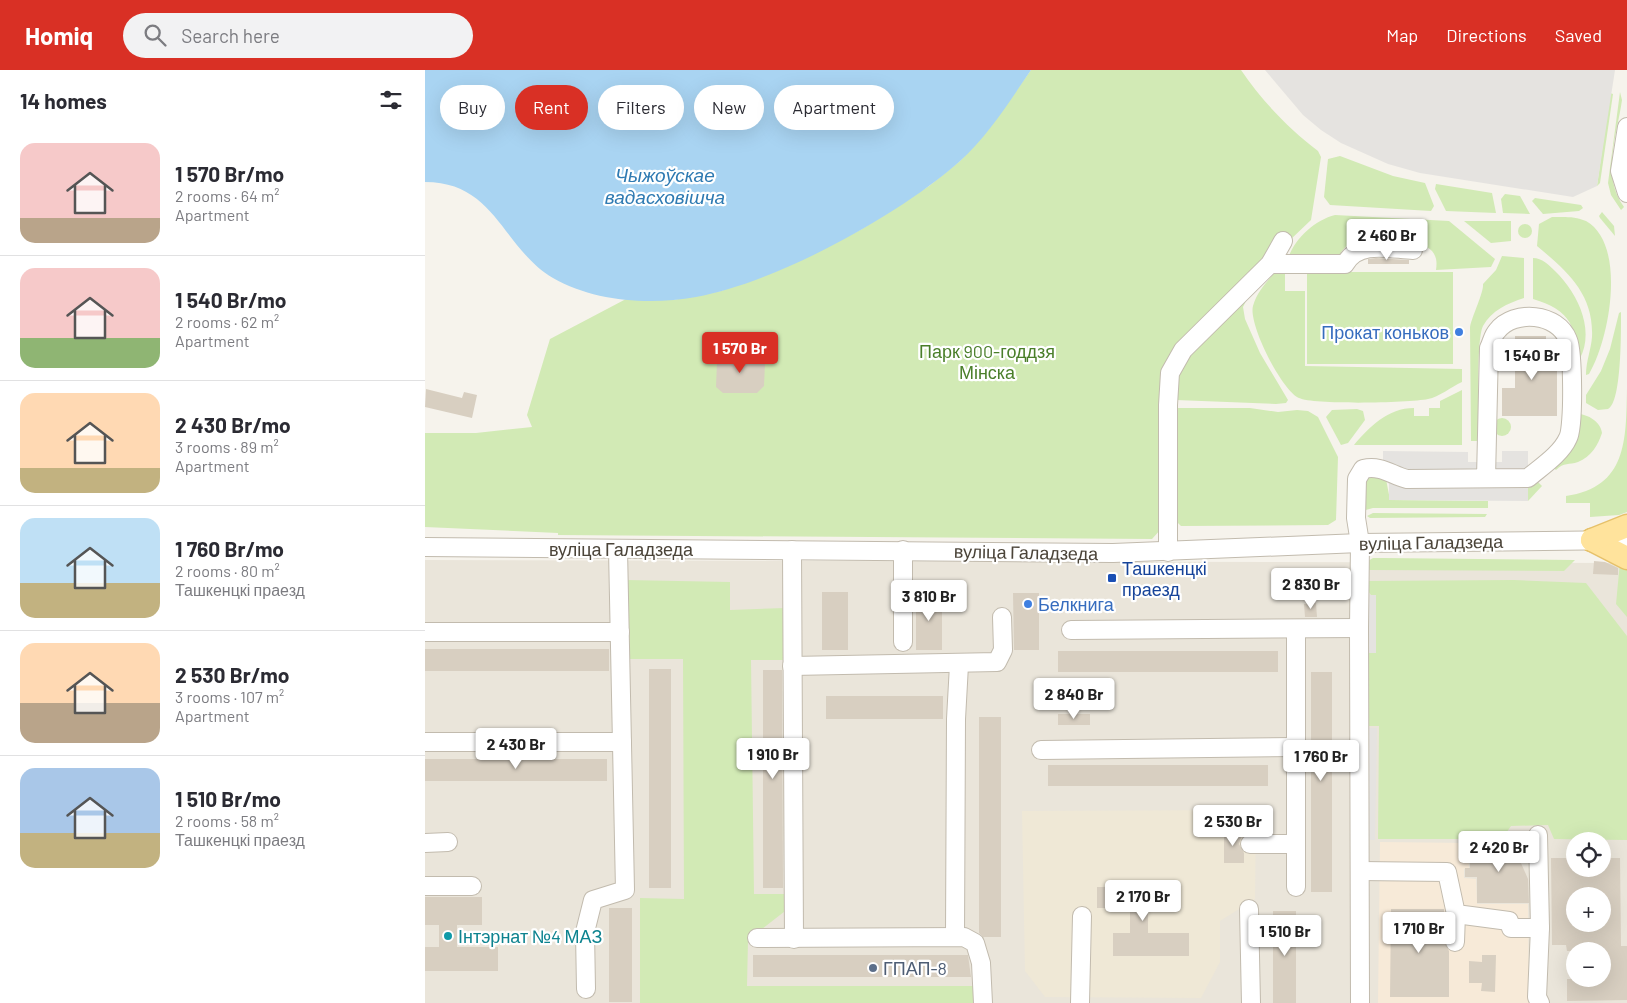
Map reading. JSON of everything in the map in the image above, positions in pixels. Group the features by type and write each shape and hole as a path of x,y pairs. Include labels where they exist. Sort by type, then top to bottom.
{"main road":[{"path":"1592,540 1627,526"},
{"path":"1592,540 1627,558"}],"street":[{"path":"1627,127 1621,171 1622,182 1627,194"},
{"path":"1168,552 1170,372 1183,350 1270,264 1283,241"},
{"path":"1270,264 1345,264 1349,256 1366,248 1413,250"},
{"path":"1361,1003 1360,543 1356,518 1357,479 1363,469 1382,468 1396,476 1407,479 1528,478 1555,454 1569,438 1571,424 1571,351 1568,338 1551,322 1540,318 1518,317 1497,330 1493,337 1489,348 1486,478"},
{"name":"вуліца Галадзеда","path":"425,547 1168,552 1360,543 1627,540"},
{"path":"586,989 585,932 593,900 625,890 618,549"},
{"path":"792,550 794,939"},
{"path":"903,550 903,642"},
{"path":"793,666 959,665 997,662 1003,650 1002,617"},
{"path":"1071,630 1359,628"},
{"path":"1296,629 1296,887"},
{"path":"425,632 620,632"},
{"path":"955,938 956,719 959,665"},
{"path":"425,742 622,742"},
{"path":"1041,750 1296,747"},
{"path":"1538,835 1539,928 1537,997 1540,1003"},
{"path":"425,843 448,842"},
{"path":"1250,844 1296,844"},
{"path":"1360,871 1447,872 1456,914 1455,942"},
{"path":"425,886 472,886"},
{"path":"1249,909 1251,1003"},
{"path":"1456,914 1509,920 1511,928 1539,928"},
{"path":"1080,1003 1082,916"},
{"path":"757,938 964,937 975,943 981,963 983,1003"}],"shaded area":[{"path":"1265,70 1615,70 1597,186 1573,197 1420,173 1388,164 1341,143 1321,130 1303,115"},
{"path":"1383,451 1468,452 1468,462 1502,462 1502,451 1528,451 1528,501 1389,500 1389,484 1383,476"},
{"path":"425,560 1627,563 1627,1003 425,1003"},
{"path":"1363,595 1376,595 1376,653 1363,653"},
{"path":"1365,728 1377,728 1375,840 1365,840"},
{"path":"1256,810 1255,899 1220,921 1220,962 1201,998 1045,997 1025,971 1022,811"},
{"path":"1380,842 1468,843 1469,868 1464,869 1464,878 1476,879 1477,904 1528,904 1529,1003 1378,1003"}],"green space":[{"name":"Парк 900-годдзя Мінска","path":"1031,70 1241,70 1276,114 1318,151 1321,157 1311,220 1179,346 1161,529 1152,539 558,535 558,533 425,527 425,433 476,433 532,427 527,415 550,339 626,299 673,300 721,291 790,265 862,229 929,186 960,161 988,130"},
{"path":"1620,92 1622,100 1614,141 1612,169 1617,195 1624,207 1621,210 1611,195 1608,183"},
{"path":"1610,93 1613,94 1600,183 1597,186"},
{"path":"1340,156 1393,176 1425,183 1434,206 1431,211 1330,205 1324,197 1328,159"},
{"path":"1436,184 1492,193 1496,213 1446,211 1435,189"},
{"path":"1505,194 1520,196 1530,214 1503,213 1501,199"},
{"path":"1535,198 1581,205 1583,208 1579,211 1543,214 1532,201"},
{"path":"1602,212 1614,226 1615,236 1600,218 1599,216"},
{"path":"1335,215 1449,221 1495,259 1491,267 1436,270 1435,256 1426,247 1406,240 1381,237 1360,239 1353,242 1344,249 1338,259 1288,259 1295,244 1306,231 1320,221"},
{"path":"1552,217 1574,218 1586,221 1599,233 1607,250 1611,270 1608,316 1597,358 1589,374 1586,375 1592,337 1588,308 1577,285 1568,274 1537,246 1539,224"},
{"path":"1464,221 1511,221 1511,241 1491,243"},
{"path":"1525,224 1530,226 1532,231 1530,236 1525,238 1520,236 1518,231 1520,226"},
{"path":"1502,256 1524,258 1524,298 1500,308 1483,326 1479,346 1479,436 1477,441 1471,441 1470,327 1482,293 1483,284 1496,270"},
{"path":"1533,258 1548,264 1564,280 1583,315 1585,341 1576,365 1575,341 1569,322 1556,309 1546,303 1533,299"},
{"path":"1278,268 1285,269 1285,291 1305,291 1305,366 1462,369 1462,382 1436,396 1418,400 1323,402 1299,398 1292,393 1276,371 1261,341 1253,315 1253,306 1257,295"},
{"path":"1307,272 1453,272 1453,364 1307,364"},
{"path":"1249,295 1243,307 1245,319 1260,353 1288,400 1286,403 1176,400 1174,389 1181,363"},
{"path":"1621,312 1621,348 1616,394 1613,404 1608,409 1598,410 1586,403 1586,395 1601,371 1610,349 1619,313"},
{"path":"1627,388 1627,512 1619,515 1590,517 1590,503 1566,503 1566,496 1586,491 1601,483 1612,472 1619,458 1623,443 1626,426"},
{"path":"1462,390 1462,445 1354,445 1373,425 1388,415 1396,411 1414,408 1414,416 1429,416 1429,408 1440,408 1440,401"},
{"path":"1177,408 1250,408 1278,412 1297,410 1308,411 1318,417 1338,457 1336,520 1328,525 1181,526 1175,520 1175,410"},
{"path":"1357,409 1363,411 1365,420 1348,443 1341,445 1326,417 1332,410"},
{"path":"1577,414 1589,417 1597,422 1602,433 1596,446 1587,457 1556,470 1550,465"},
{"path":"1502,418 1508,421 1511,427 1508,433 1502,436 1496,433 1493,427 1496,421"},
{"path":"1373,475 1386,479 1390,500 1488,501 1488,508 1373,508 1362,511 1365,480"},
{"path":"1535,479 1542,486 1528,501 1528,486"},
{"path":"1373,513 1487,514 1485,517 1370,518 1367,516"},
{"path":"1373,558 1575,560 1564,571 1367,570 1368,561"},
{"path":"1620,562 1627,562 1627,617 1616,604"},
{"path":"626,580 730,582 730,610 785,608 786,660 751,660 754,894 789,894 789,908 748,940 747,986 976,986 977,1003 640,1003 640,898 684,899 683,659 626,659"},
{"path":"1514,580 1586,583 1627,636 1627,840 1611,840 1611,832 1566,832 1566,839 1554,839 1548,825 1511,826 1502,839 1378,839 1379,726 1365,726 1363,653 1376,653 1376,595 1371,595 1365,587 1366,581"}],"water":[{"name":"Чыжоўскае вадасховішча","path":"425,70 1031,70 998,118 970,152 934,182 904,203 871,224 799,262 728,289 696,297 660,301 623,300 605,297 569,286 553,278 536,265 483,204 468,193 449,185 425,182"}],"building":[{"path":"1368,259 1409,260 1409,264 1368,264"},
{"path":"1515,336 1546,336 1546,364 1557,364 1557,416 1502,416 1502,388 1515,388"},
{"path":"724,356 759,356 765,363 764,386 757,393 723,393 716,387 717,362"},
{"path":"426,389 462,398 464,392 477,395 472,418 425,407"},
{"path":"1594,561 1605,562 1618,568 1618,575 1593,574"},
{"path":"822,592 848,592 848,650 822,650"},
{"path":"916,593 942,593 942,650 916,650"},
{"path":"1013,593 1039,593 1039,650 1014,650"},
{"path":"1316,603 1317,617 1305,617 1304,604"},
{"path":"425,649 609,649 609,671 425,671"},
{"path":"1058,651 1278,651 1278,672 1058,672"},
{"path":"649,669 671,669 671,888 649,888"},
{"path":"763,670 782,670 783,888 763,888"},
{"path":"1311,672 1332,672 1332,892 1311,892"},
{"path":"826,696 943,696 943,719 826,719"},
{"path":"1058,714 1090,714 1090,725 1058,725"},
{"path":"979,717 1001,717 1001,937 983,937 979,933"},
{"path":"425,759 607,759 607,781 425,781"},
{"path":"1048,765 1268,765 1268,786 1048,786"},
{"path":"1224,830 1244,830 1239,844 1244,853 1244,863 1224,863"},
{"path":"1470,843 1521,843 1521,863 1528,879 1529,903 1477,903 1477,877 1465,877 1465,868 1470,868"},
{"path":"1551,858 1566,858 1566,877 1611,877 1611,858 1620,858 1621,946 1627,946 1627,1000 1567,1001 1567,987 1611,987 1611,942 1566,942 1566,945 1552,945"},
{"path":"1097,887 1174,887 1174,908 1148,908 1148,933 1189,933 1189,956 1113,956 1113,933 1130,933 1130,908 1097,908"},
{"name":"Інтэрнат №4 МАЗ","path":"425,897 482,897 482,925 457,925 457,947 498,947 498,971 425,971 425,947 439,947 439,925 425,925"},
{"path":"609,908 632,908 632,1002 609,1002"},
{"path":"1391,909 1444,909 1444,942 1449,951 1449,997 1390,997"},
{"path":"1273,911 1296,911 1296,1003 1273,1003"},
{"path":"753,955 968,955 971,977 753,977"},
{"path":"1482,955 1496,955 1495,992 1481,991 1482,983 1469,983 1469,961 1482,962"}],"place":[{"name":"Прокат коньков","path":"1459,332"},
{"name":"Ташкенцкі праезд","path":"1112,578"},
{"name":"Белкнига","path":"1028,604"},
{"name":"Інтэрнат №4 МАЗ","path":"448,936"},
{"name":"ГПАП-8","path":"873,968"}]}
